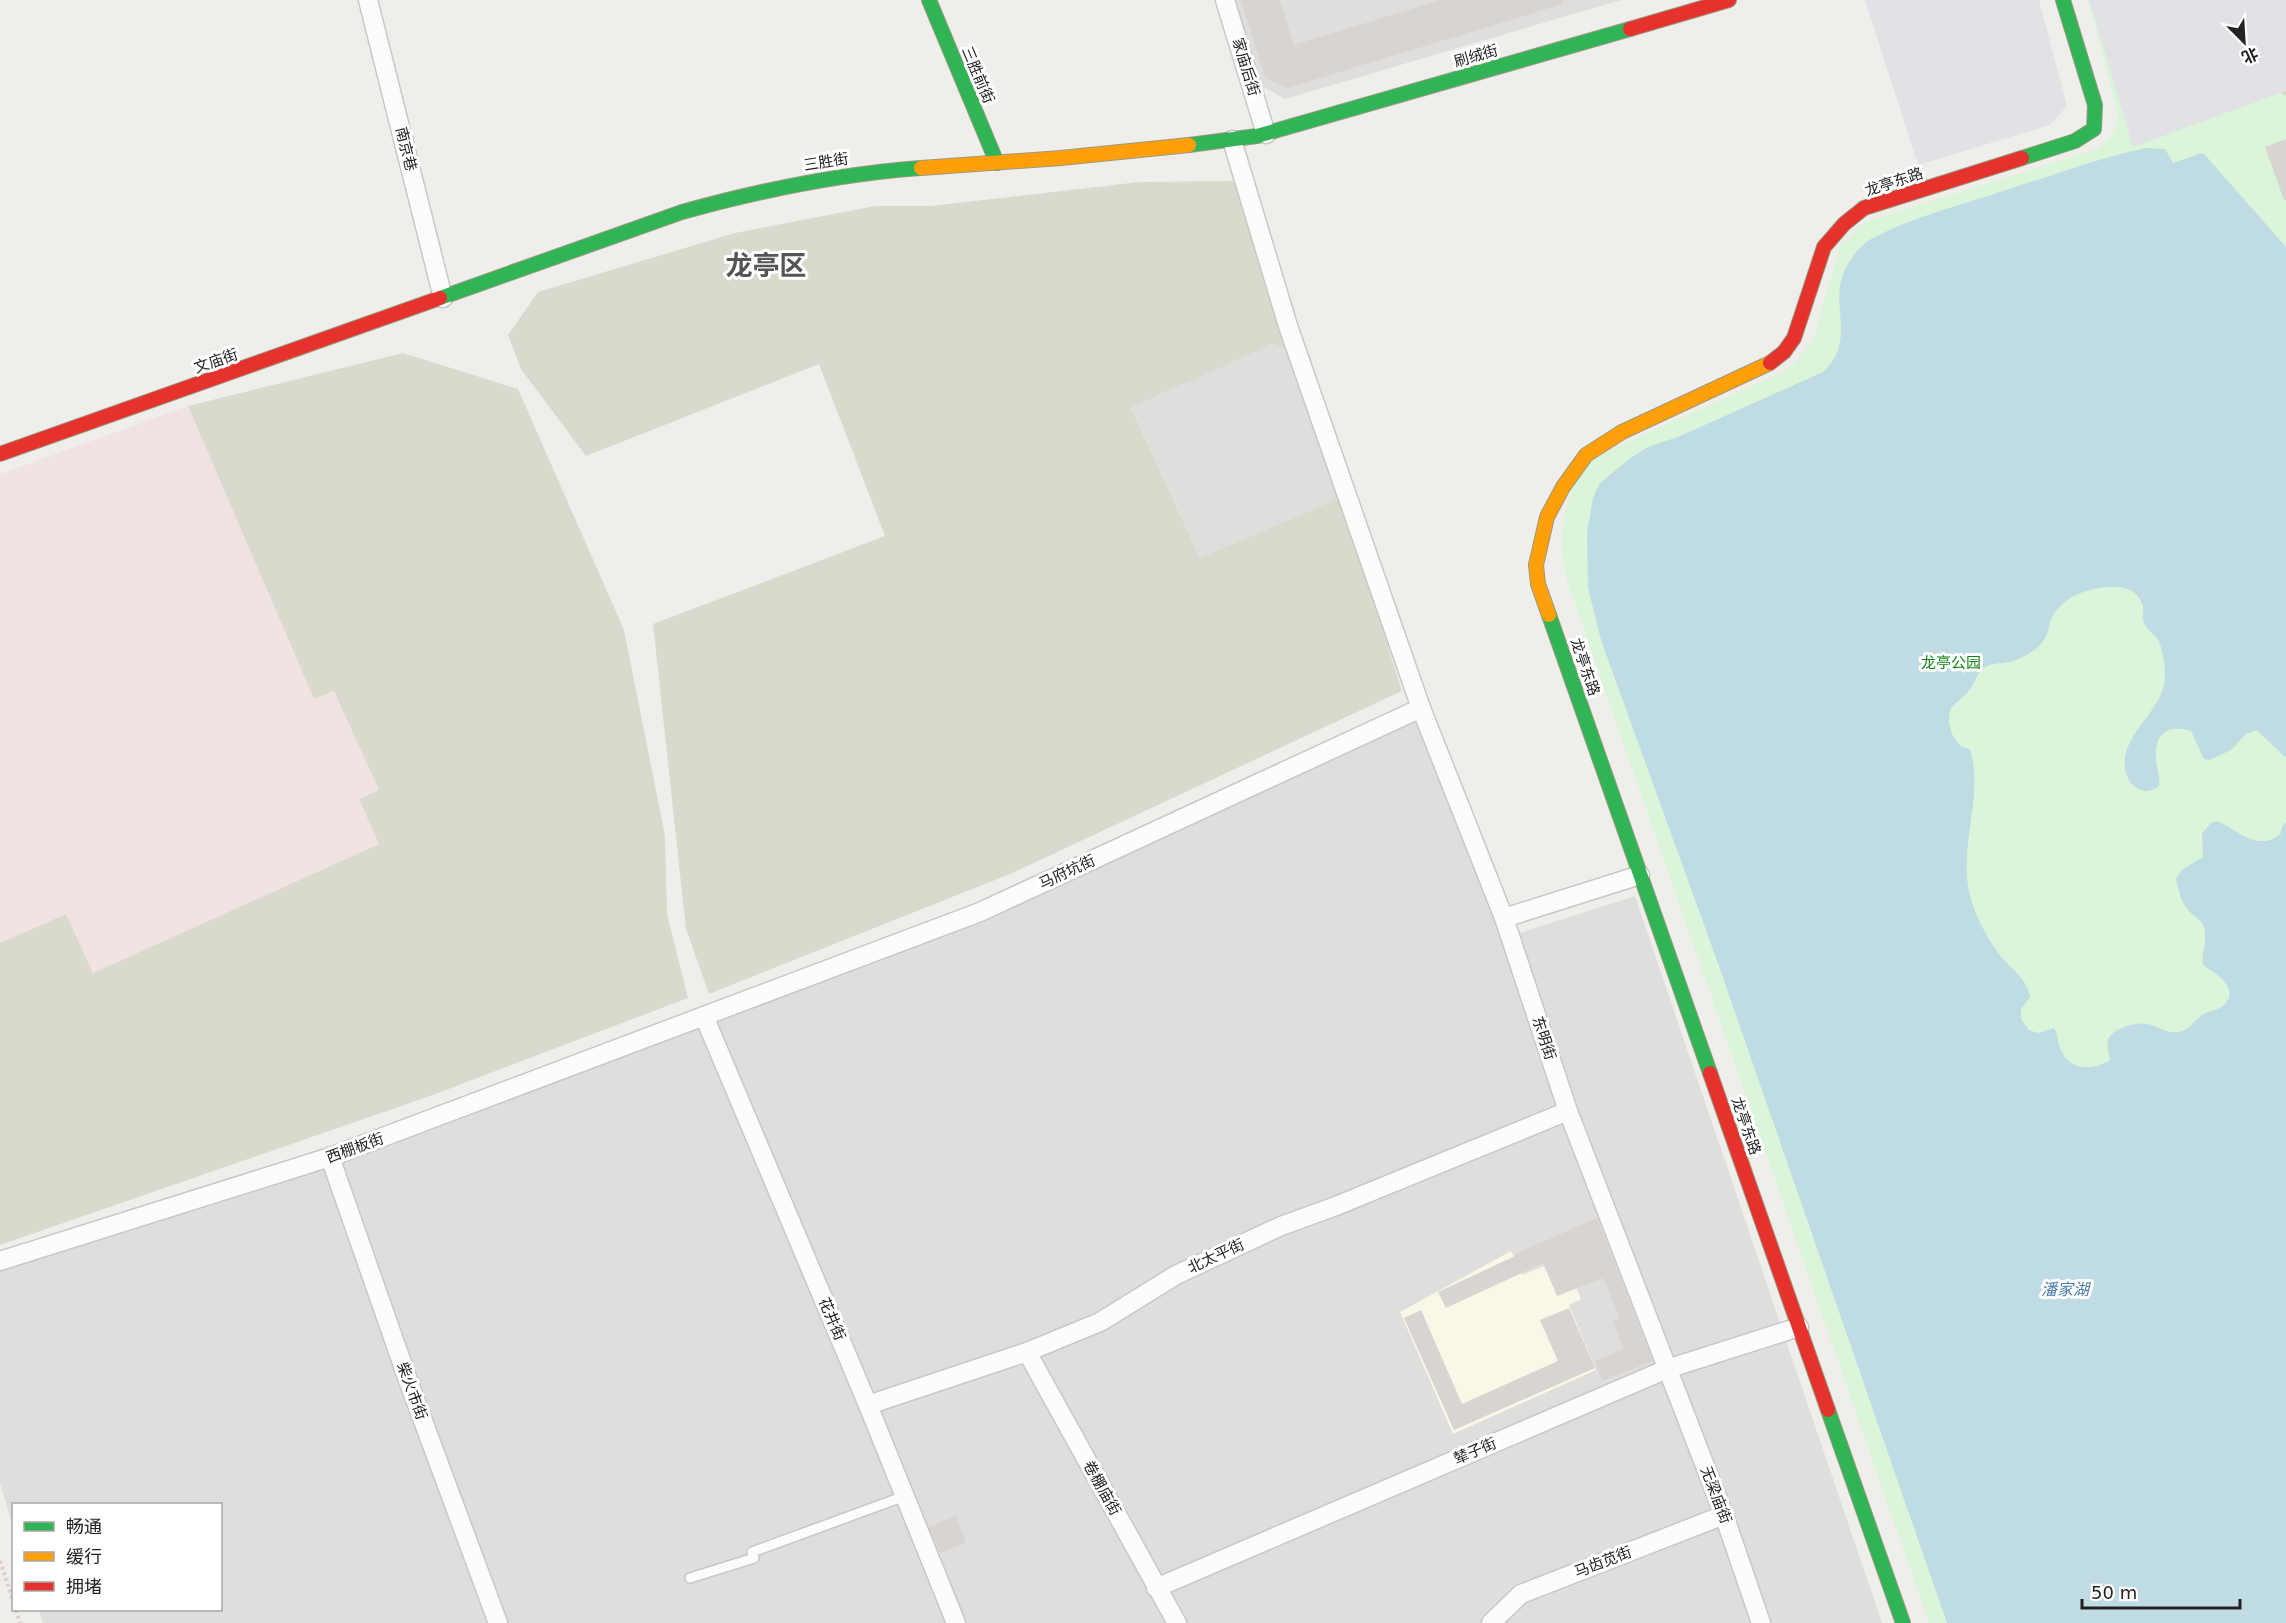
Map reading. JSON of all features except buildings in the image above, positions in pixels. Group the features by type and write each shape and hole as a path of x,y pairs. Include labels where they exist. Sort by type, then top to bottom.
{"street":[{"name":"南京巷","path":"368,0 443,298"},
{"name":"三胜前街","path":"929,0 997,163"},
{"name":"家庙后街","path":"1225,0 1266,134"},
{"name":"刷绒街","path":"1232,140 1266,134 1729,0"},
{"name":"龙亭东路","path":"1903,1623 1538,584 1536,565 1548,517 1563,487 1586,455 1622,432 1774,361 1784,352 1794,338 1824,247 1844,224 1864,208 2075,141 2094,129 2095,105 2063,0"},
{"name":"三胜街","path":"443,298 682,212 740,196 832,177 885,170 997,163 1232,140"},
{"name":"东明街","path":"1232,140 1288,326 1421,708 1504,918 1568,1111 1667,1369"},
{"name":"文庙街","path":"0,454 443,298"},
{"name":"马府坑街","path":"704,1016 980,912 1421,708"},
{"path":"1504,918 1641,875"},
{"name":"西棚板街","path":"0,1261 330,1157 704,1016"},
{"name":"花井街","path":"704,1016 868,1405 956,1623"},
{"name":"北太平街","path":"868,1405 1027,1352 1100,1322 1176,1275 1281,1226 1336,1206 1568,1111"},
{"name":"柴火市街","path":"330,1157 409,1383 498,1623"},
{"name":"辇子街","path":"1156,1588 1667,1369 1799,1327"},
{"name":"卷棚庙街","path":"1027,1352 1173,1622"},
{"name":"无梁庙街","path":"1667,1369 1724,1515 1761,1623"},
{"name":"马齿苋街","path":"1491,1623 1521,1594 1724,1515"}],"lane":[{"path":"690,1578 754,1558 752,1552 905,1496"}],"path":[{"path":"0,1561 12,1597"}],"shaded area":[{"path":"1235,0 1621,0 1285,99 1260,85"},
{"path":"1865,0 2039,0 2067,106 2050,125 1918,165"},
{"path":"2089,0 2286,0 2286,91 2133,147"},
{"path":"1235,181 1287,349 1273,344 1131,407 1200,558 1341,497 1402,691 1010,874 709,994 686,929 653,624 885,536 819,364 586,456 521,369 508,335 538,292 735,233 875,206 931,206 1140,182"},
{"path":"1273,344 1287,349 1341,497 1200,558 1131,406"},
{"path":"403,353 518,389 624,630 665,836 667,914 688,998 430,1096 0,1245 0,943 66,914 93,973 379,844 359,799 379,790 334,691 314,699 188,406"},
{"path":"188,406 314,699 334,690 379,790 359,799 379,844 93,973 66,914 0,943 0,474"},
{"path":"1409,710 1425,726 1504,938 1635,896 1882,1623 43,1623 39,1611 222,1611 222,1503 12,1503 12,1523 0,1483 0,1267 919,932"},
{"path":"1511,1251 1522,1275 1563,1258 1581,1299 1569,1305 1596,1370 1453,1434 1400,1312"}],"green space":[{"name":"潘家湖","path":"2088,0 2286,0 2286,1623 1929,1623 1567,581 1562,553 1565,511 1575,484 1592,461 1604,453 1785,371 1799,358 1813,340 1840,246 1864,222 2097,149 2109,138 2116,125 2118,114"}],"water":[{"name":"潘家湖","path":"2147,148 2165,149 2173,163 2202,153 2205,155 2286,247 2286,758 2257,730 2246,734 2231,750 2209,760 2204,759 2191,731 2169,730 2160,737 2157,743 2158,787 2145,791 2132,784 2125,770 2125,757 2135,733 2158,701 2163,689 2165,667 2158,641 2144,622 2140,599 2129,590 2116,587 2086,591 2067,600 2053,616 2041,644 2032,652 2010,662 1984,668 1967,692 1953,706 1949,720 1955,739 1970,749 1974,767 1967,873 1974,908 1993,946 2026,984 2029,991 2030,997 2021,1009 2021,1019 2029,1030 2038,1033 2054,1028 2065,1057 2082,1067 2096,1066 2110,1060 2108,1040 2115,1031 2124,1027 2143,1024 2170,1032 2179,1032 2187,1029 2204,1014 2221,1008 2225,1004 2229,998 2228,986 2219,976 2203,965 2204,927 2183,903 2176,878 2182,870 2203,857 2202,834 2211,823 2218,821 2249,838 2265,841 2281,833 2286,822 2286,1623 1947,1623 1720,969 1601,640 1588,588 1587,532 1593,498 1600,483 1629,459 1648,447 1678,437 1823,372 1834,360 1839,347 1841,279 1852,257 1870,239 1938,212 2093,162"}],"traffic: fast":[{"path":"929,0 997,163"},
{"path":"2022,158 2075,141 2094,129 2095,105 2063,0"},
{"path":"1189,145 1257,136 1630,29"},
{"path":"440,298 682,212 800,184 860,174 921,168"},
{"path":"1549,615 1710,1073"},
{"path":"1828,1410 1903,1623"}],"traffic: slow":[{"path":"921,168 1061,158 1189,145"},
{"path":"1549,615 1538,584 1536,565 1547,517 1563,487 1586,455 1622,432 1770,363"}],"traffic: jam":[{"path":"1630,29 1729,0"},
{"path":"1770,363 1784,352 1794,338 1824,247 1844,224 1864,208 2022,158"},
{"path":"0,454 440,298"},
{"path":"1710,1073 1828,1410"}],"district":[{"name":"龙亭区","path":"766,265"}],"park label":[{"name":"龙亭公园","path":"1951,663"}]}
